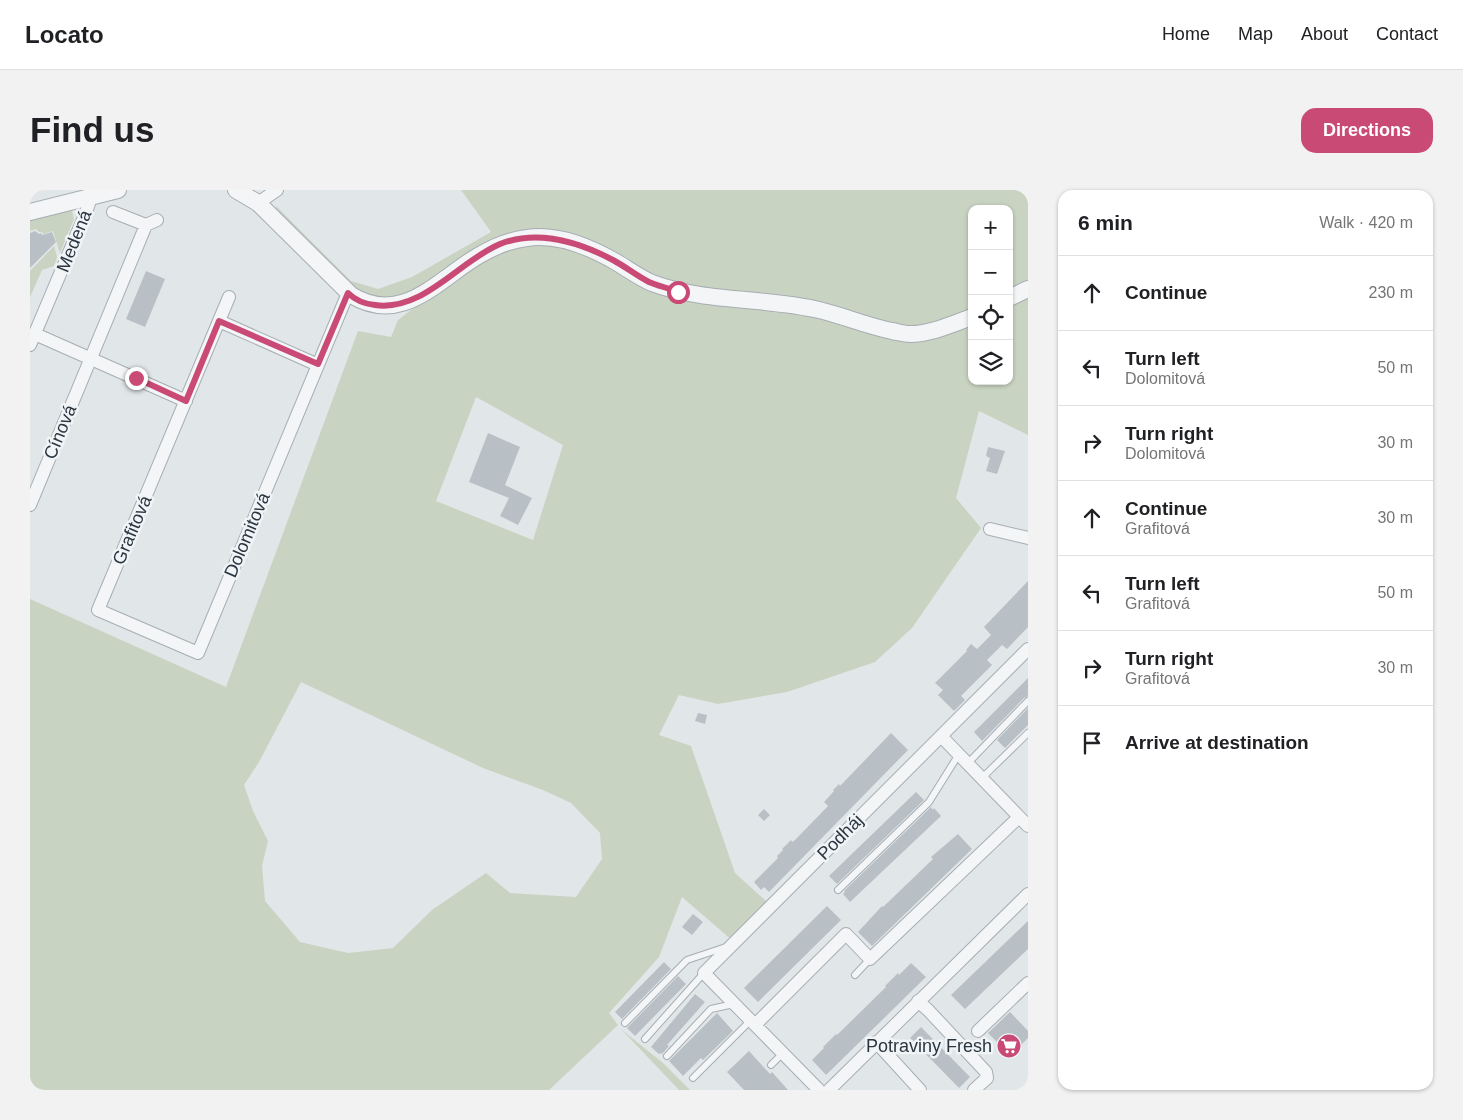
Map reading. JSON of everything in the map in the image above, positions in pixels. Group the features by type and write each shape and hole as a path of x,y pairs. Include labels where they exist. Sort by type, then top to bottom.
{"street":[{"path":"92,195 118,190"},
{"path":"236,190 258,203 348,293 360,301 379,306 398,304 419,297 476,257 500,244 528,238 554,238 583,246 650,282 678,292 819,310 875,328 910,334 931,331 968,318"},
{"path":"258,203 276,190"},
{"name":"Medená","path":"30,212 92,195"},
{"name":"Medená","path":"32,337 92,195"},
{"name":"Cínová","path":"30,505 91,359 151,223 113,212"},
{"path":"1013,296 1028,289"},
{"name":"Dolomitová","path":"147,631 198,653 348,293"},
{"name":"Grafitová","path":"147,631 98,610 229,296"},
{"path":"219,321 318,364"},
{"path":"32,337 91,359 186,401"},
{"path":"990,529 1028,538"},
{"name":"Podháj","path":"704,973 1028,649"},
{"path":"753,1023 846,934 870,960 1024,821 941,736"},
{"path":"828,1090 1028,894"},
{"path":"704,973 819,1090"},
{"path":"978,1031 1028,983"},
{"path":"918,1002 929,1011 986,1072 986,1078 974,1090"},
{"path":"876,1042 920,1090"}],"lane":[{"path":"838,890 929,802 963,758 1028,701"},
{"path":"982,778 1028,733"},
{"path":"625,1023 687,960 732,945"},
{"path":"855,975 870,960"},
{"path":"645,1039 704,973"},
{"path":"667,1056 711,1009 735,1004"},
{"path":"694,1078 753,1023"},
{"path":"771,1065 783,1053"}],"green space":[{"path":"461,190 1028,190 1028,435 979,411 956,498 981,528 912,628 875,662 787,692 718,704 679,695 659,735 691,746 735,873 768,903 733,941 682,897 659,957 609,1013 618,1025 549,1090 30,1090 30,599 226,687 358,331 391,337 398,320 415,307 489,257 524,244 555,245 692,288 523,231 414,293 380,300 351,289 276,210 276,206 351,281 378,289 412,277 491,232","holes":["476,397 563,445 533,540 436,501","301,682 483,768 543,790 571,803 600,833 602,859 576,897 510,893 486,873 432,910 393,948 348,953 300,942 265,901 262,866 268,841 253,811 244,785 259,762"]},
{"path":"67,208 72,211 74,219 60,253 53,231 43,234 36,229 30,231 30,219"},
{"path":"54,246 57,257 54,266 42,270 30,297 30,271"},
{"path":"622,1030 663,1063 690,1090 679,1090"}],"building":[{"path":"35,231 42,235 52,232 56,242 30,268 30,233"},
{"path":"146,271 165,279 145,327 126,319"},
{"path":"488,433 520,447 505,485 532,498 518,525 500,516 509,498 469,482"},
{"path":"988,447 1005,451 997,474 986,471 990,458 986,456"},
{"path":"1028,581 1028,627 1007,649 1002,645 987,660 992,665 961,696 965,700 954,711 938,695 943,690 935,683 967,651 971,644 977,649 991,635 984,627"},
{"path":"1028,678 1028,696 982,741 974,732"},
{"path":"1028,708 1028,725 1005,748 997,740"},
{"path":"698,713 707,715 705,724 695,721"},
{"path":"891,733 908,750 769,892 764,887 761,890 754,882 778,858 777,856 782,849 791,840 792,842 795,840 828,806 824,802 833,790 839,784 840,786"},
{"path":"916,792 924,800 837,884 829,876"},
{"path":"931,807 941,816 850,902 843,894 844,891"},
{"path":"764,809 770,815 764,821 758,815"},
{"path":"958,834 972,849 872,946 858,932 882,906 933,859 931,857"},
{"path":"827,906 841,920 758,1002 744,988"},
{"path":"693,914 703,922 692,935 682,927"},
{"path":"1028,921 1028,949 965,1009 951,995"},
{"path":"664,962 671,969 622,1019 615,1012"},
{"path":"911,963 926,977 826,1075 812,1060 898,973 899,975"},
{"path":"678,976 686,984 635,1036 627,1028"},
{"path":"695,994 705,1002 667,1045 669,1046 662,1054 659,1054 651,1047"},
{"path":"1010,1012 1028,1031 1028,1038 1009,1057 988,1033"},
{"path":"717,1013 733,1031 683,1076 669,1061"},
{"path":"921,1027 970,1077 959,1088 910,1038"},
{"path":"749,1051 788,1090 744,1090 727,1072"}],"place":[{"name":"Potraviny Fresh","path":"1009,1046"}],"route":[{"path":"136,378 186,401 219,321 318,364 348,293 360,301 379,306 409,301 429,291 476,257 500,244 528,238 554,238 583,246 650,282 678,292"}]}
